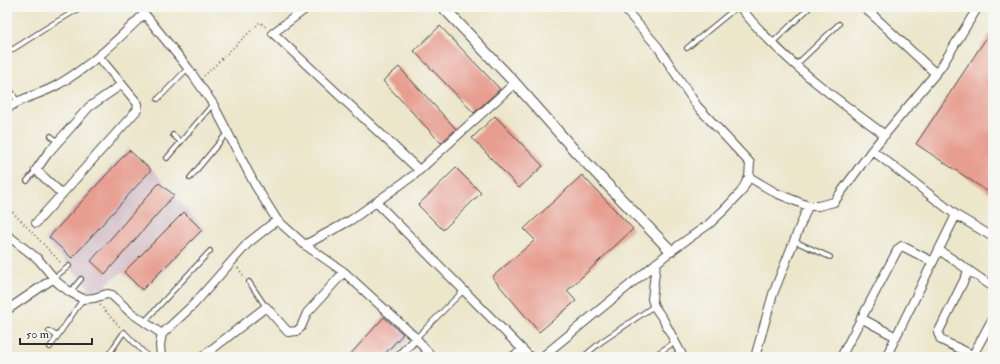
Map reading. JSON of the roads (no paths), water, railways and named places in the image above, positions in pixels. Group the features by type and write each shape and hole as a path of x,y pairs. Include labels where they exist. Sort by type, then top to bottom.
{"street":[{"path":"308,7 273,33 419,170"},
{"path":"443,7 515,83 575,151 671,251"},
{"path":"542,357 656,263 708,224 741,192 748,177 750,163 697,106 658,47 624,7"},
{"path":"739,7 772,43 796,65 840,102 885,135"},
{"path":"864,7 936,73"},
{"path":"748,177 776,193 808,206 818,206 834,202 872,150 936,73 978,7"},
{"path":"7,109 17,101 40,94 59,85 99,57 141,11 188,68 213,104 255,185 277,220 305,245 344,272 416,338 432,357"},
{"path":"36,223 137,110 138,104 99,57"},
{"path":"305,245 351,220 419,170 515,83"},
{"path":"62,194 36,170 89,107 121,85"},
{"path":"872,150 956,215 993,237"},
{"path":"376,202 530,357"},
{"path":"755,357 773,294 808,206"},
{"path":"886,357 956,215"},
{"path":"161,357 160,345 162,334 194,304 248,244 277,220"},
{"path":"7,235 38,259 54,278 70,292 83,299 94,298 101,292 112,295 130,312 162,334"},
{"path":"841,357 898,249 902,246 933,262"},
{"path":"939,250 993,287"},
{"path":"656,263 652,299 654,306 664,319 683,357"},
{"path":"969,270 938,333 941,340 972,356 993,318"},
{"path":"202,357 266,307 288,332 297,331 301,327 307,313 344,272"},
{"path":"7,310 54,278"},
{"path":"861,318 896,337"},
{"path":"398,357 416,338"},
{"path":"512,357 523,350"}],"lane":[{"path":"7,53 82,7"},
{"path":"687,48 739,7"},
{"path":"772,43 810,7"},
{"path":"796,65 839,24"},
{"path":"158,98 188,68"},
{"path":"7,84 17,101"},
{"path":"167,158 213,104"},
{"path":"190,178 228,132"},
{"path":"173,135 181,142"},
{"path":"51,136 58,142"},
{"path":"27,181 36,170"},
{"path":"794,240 830,257"},
{"path":"145,321 210,251"},
{"path":"54,278 69,266"},
{"path":"70,292 81,279"},
{"path":"249,282 266,307"},
{"path":"416,338 464,290"},
{"path":"50,347 83,299"},
{"path":"583,357 601,342 654,306"},
{"path":"49,331 57,336"},
{"path":"108,357 124,332 148,357"},
{"path":"652,357 676,342"},
{"path":"549,351 560,357"}]}
